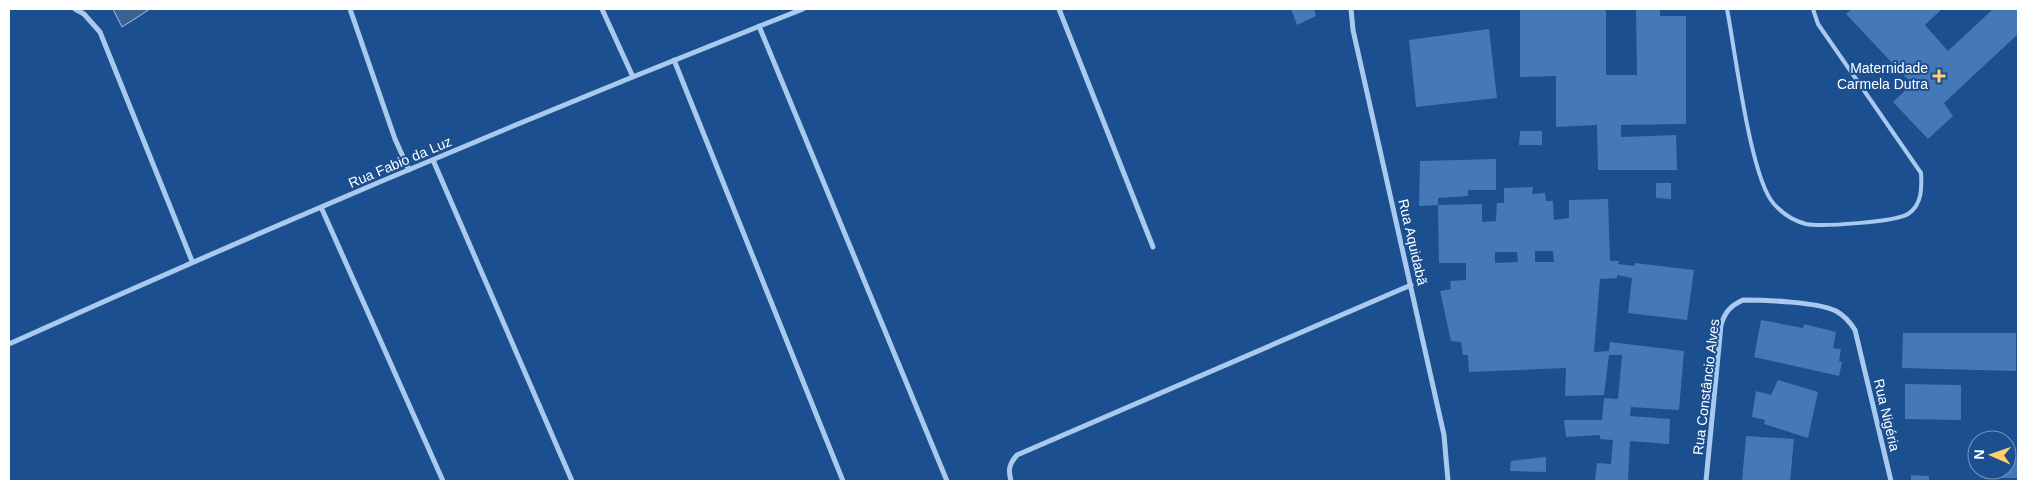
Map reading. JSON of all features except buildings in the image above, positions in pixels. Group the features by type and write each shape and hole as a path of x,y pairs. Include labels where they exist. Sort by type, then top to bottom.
{"street":[{"path":"75,9 84,14 100,32 192,261"},
{"path":"350,9 395,138 409,170"},
{"path":"602,9 633,77"},
{"name":"Rua Fabio da Luz","path":"9,344 192,261 674,60 804,9"},
{"path":"1059,9 1153,247"},
{"name":"Rua Aquidabã","path":"1351,9 1353,30 1444,435 1448,481"},
{"path":"759,26 947,481"},
{"path":"674,60 842,481"},
{"path":"433,160 572,481"},
{"path":"321,207 443,481"},
{"path":"1011,481 1010,462 1017,455 1411,285"},
{"name":"Rua Constâncio Alves","path":"1706,481 1721,326 1725,314 1733,304 1743,300 1762,300 1834,310 1845,317 1855,330 1861,354"},
{"name":"Rua Nigéria","path":"1861,354 1891,481"}],"lane":[{"path":"1727,9 1761,183 1773,203 1789,217 1805,224 1892,219 1907,214 1919,202 1922,186 1921,173 1818,24 1813,9"}],"water":[{"path":"113,9 150,9 122,27"}],"place":[{"name":"Maternidade Carmela Dutra","path":"1939,76"}]}
